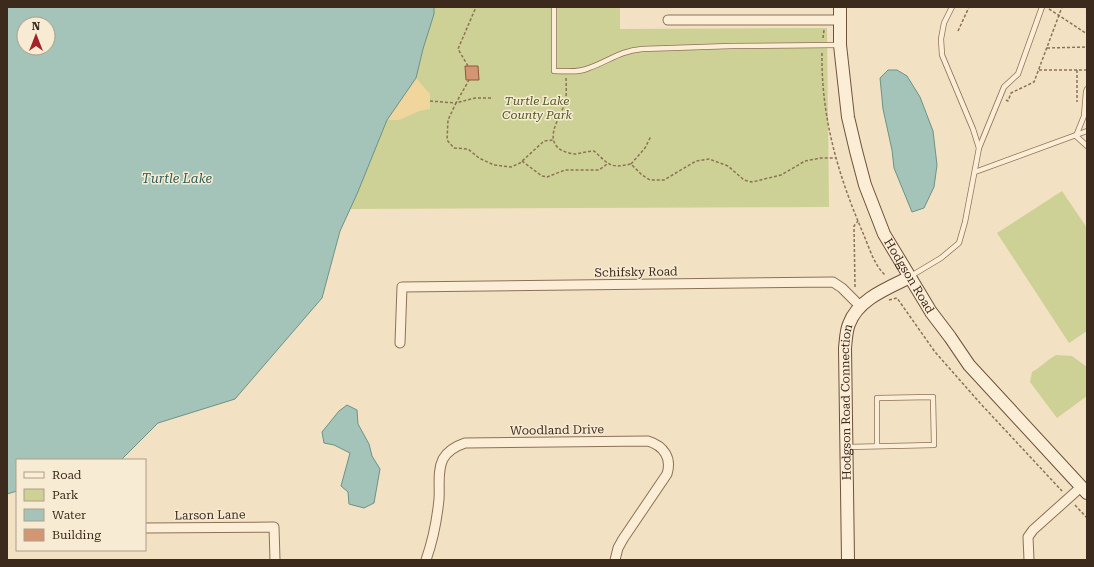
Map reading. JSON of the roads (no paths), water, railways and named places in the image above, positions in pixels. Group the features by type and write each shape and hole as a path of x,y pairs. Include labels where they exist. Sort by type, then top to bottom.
{"main road":[{"name":"Hodgson Road","path":"840,7 840,45 848,117 865,185 884,234 931,312 969,365 1084,490"},
{"name":"Hodgson Road Connection","path":"848,560 845,348 848,325 853,314 860,306 873,296 910,277"}],"street":[{"path":"668,20 840,20"},
{"name":"Schifsky Road","path":"400,343 402,287 833,282 842,288 860,306"},
{"name":"Woodland Drive","path":"426,560 436,523 441,465 447,453 455,446 465,443 648,441 655,443 665,452 668,459 667,474 623,538 618,548 615,560"},
{"path":"1028,560 1028,537 1033,530 1084,490"},
{"name":"Larson Lane","path":"146,528 274,527 275,560"}],"lane":[{"path":"554,7 554,72 588,69 617,54 629,50 731,46 840,45"},
{"path":"952,7 944,23 940,39 942,55 973,129 979,148"},
{"path":"910,277 941,258 959,243 965,222 979,148 1004,87 1018,74 1042,7"},
{"path":"1076,136 1084,116 1087,89"},
{"path":"975,172 1087,131"},
{"path":"1076,136 1087,146"},
{"path":"846,447 934,445 933,397 877,398 876,446"}],"water":[{"name":"Turtle Lake","path":"7,7 434,7 434,14 416,78 387,120 357,194 340,231 322,298 235,399 158,423 122,459 16,459 16,491 7,494"},
{"path":"888,70 897,70 907,76 920,97 933,131 937,165 934,187 924,208 912,212 894,168 892,150 883,109 880,78"},
{"path":"347,405 357,410 358,424 369,444 372,456 380,469 374,503 364,508 349,504 348,492 341,486 350,453 334,445 324,443 322,432 339,411"}],"park label":[{"name":"Turtle Lake County Park","path":"537,108"}]}
